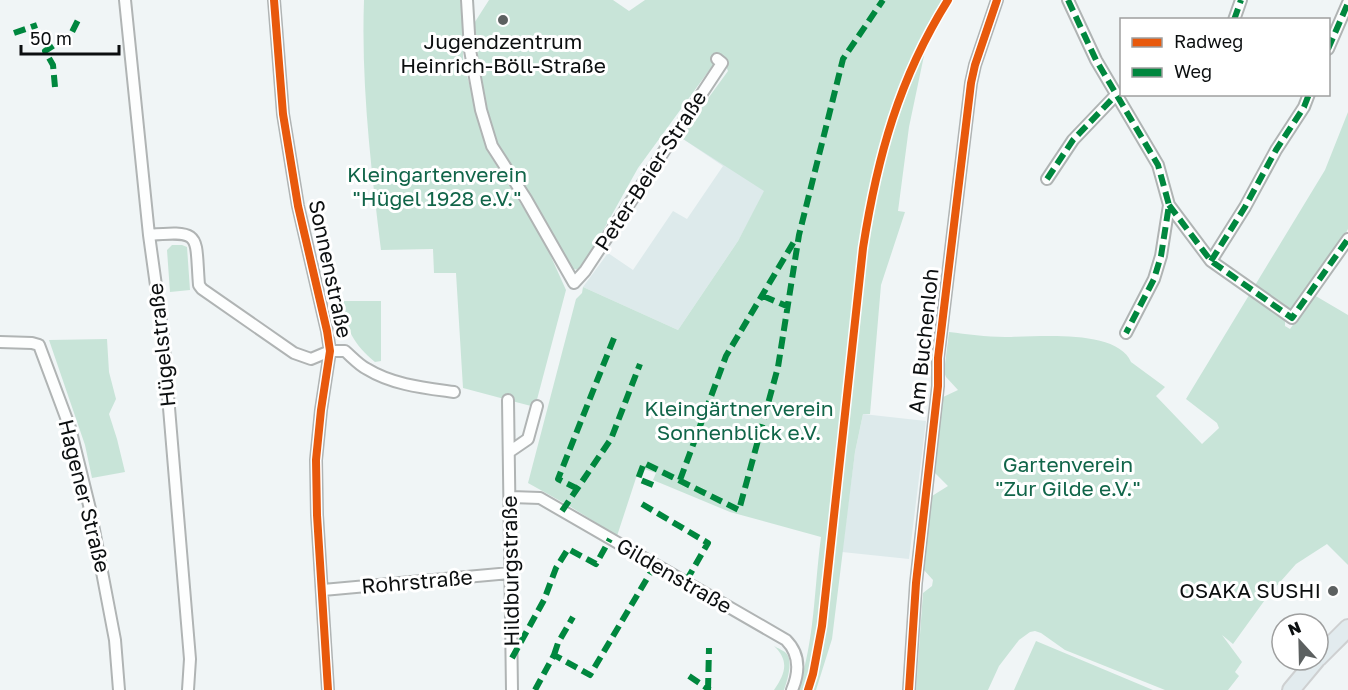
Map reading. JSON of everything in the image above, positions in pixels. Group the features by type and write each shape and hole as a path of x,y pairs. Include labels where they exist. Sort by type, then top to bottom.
{"main road":[{"path":"1330,646 1348,628"},
{"path":"1291,690 1306,672"}],"street":[{"name":"Hügelstraße","path":"124,0 149,236 164,347 190,659 188,690"},
{"name":"Sonnenstraße","path":"274,0 283,114 298,206 330,351 316,460 317,515 328,690"},
{"name":"Peter-Beier-Straße","path":"467,0 470,50 481,110 492,146 574,283 585,271 722,63 717,59"},
{"name":"Am Buchenloh","path":"909,690 916,583 938,386 939,346 971,83 997,0"},
{"path":"1068,0 1115,96 1158,165 1169,206 1211,261 1292,318 1348,239"},
{"path":"1235,18 1241,0"},
{"path":"1330,47 1348,3"},
{"path":"1047,179 1073,140 1115,96"},
{"path":"1211,261 1304,107 1308,96"},
{"path":"1126,333 1154,279 1161,256 1169,206"},
{"path":"149,236 181,232 190,235 195,243 199,285 202,289 294,354 311,359 330,351 345,351 366,369 386,378 406,384 454,392"},
{"name":"Hagener Straße","path":"0,342 32,342 39,345 69,428 90,509 108,597 115,640 119,690"},
{"name":"Hildburgstraße","path":"508,400 512,690"},
{"path":"509,452 528,439 537,406"},
{"name":"Gildenstraße","path":"511,497 540,498 786,640 795,648 798,657 792,690"},
{"name":"Rohrstraße","path":"323,590 511,573"}],"shaded area":[{"path":"823,86 738,241 678,330 583,287 608,253 633,270 673,211 687,219 723,166 680,137"},
{"path":"863,414 926,421 909,559 842,552 855,452"}],"green space":[{"name":"Kleingartenverein \"Hügel 1928 e.V.\"","path":"364,0 460,0 463,16 463,61 488,152 543,239 566,290 535,407 463,388 456,273 434,273 433,249 381,250 365,94"},
{"name":"Kleingärtnerverein Sonnenblick e.V.","path":"489,0 613,0 629,11 645,0 943,0 930,27 909,127 898,211 905,212 881,285 870,414 863,414 855,452 832,639 816,690 798,690 811,633 821,537 730,512 653,480 656,473 644,469 641,476 637,475 617,536 528,483 576,299 582,293 583,287 678,330 738,241 764,191 680,137 728,71 721,54 638,168 581,270 572,269 499,149 489,126 473,25"},
{"name":"Gartenverein \"Zur Gilde e.V.\"","path":"1348,112 1348,229 1339,246 1296,304 1285,326 1290,329 1314,295 1348,315 1348,565 1327,544 1296,564 1267,597 1233,644 1222,635 1242,662 1235,672 1239,676 1228,690 1165,690 1065,650 1035,631 1019,640 999,666 988,690 916,690 923,593 932,586 933,580 923,569 932,496 948,486 934,472 941,398 958,390 944,372 949,332 998,337 1074,337 1110,344 1123,351 1131,362 1165,387 1156,396 1202,444 1219,428 1217,423 1186,399 1325,170"},
{"path":"172,245 187,247 190,290 170,292 167,250"},
{"path":"342,301 381,301 381,361 375,362 356,342 345,320"},
{"path":"107,339 109,372 116,399 109,414 125,472 92,478 85,445 49,340"},
{"path":"1036,641 1153,690 1014,690"},
{"path":"774,646 786,653 789,658 789,672 784,690 774,690 783,673 784,662"}],"marked path":[{"path":"653,485 638,479 644,463 739,510 778,367 799,235 843,59 883,0"},
{"path":"1068,0 1096,60 1158,165 1169,205 1161,256 1154,279 1126,333"},
{"path":"1235,18 1241,0"},
{"path":"1330,44 1348,3"},
{"path":"55,87 53,65 45,51 71,34 80,16"},
{"path":"14,33 37,25"},
{"path":"1047,179 1073,140 1115,96"},
{"path":"1211,261 1304,107 1308,96"},
{"path":"1169,205 1211,261 1292,318 1348,239"},
{"path":"680,480 726,356 795,240"},
{"path":"763,296 789,307"},
{"path":"578,489 558,479 616,333"},
{"path":"562,511 611,439 640,364"},
{"path":"642,504 708,543 685,583"},
{"path":"512,658 544,600 556,568 568,549 596,564 610,539"},
{"path":"535,690 554,655 590,675 655,565"},
{"path":"554,655 573,617"},
{"path":"708,690 709,648"},
{"path":"689,676 710,690"}],"cycle path":[{"path":"274,0 283,114 298,206 330,351 316,460 317,515 328,690"},
{"path":"808,690 822,626 863,248 875,182 903,89 931,29 948,0"},
{"path":"909,690 916,583 938,386 938,358 971,83 997,0"}],"place":[{"name":"Jugendzentrum Heinrich-Böll-Straße","path":"503,20"},
{"name":"OSAKA SUSHI","path":"1333,591"}]}
